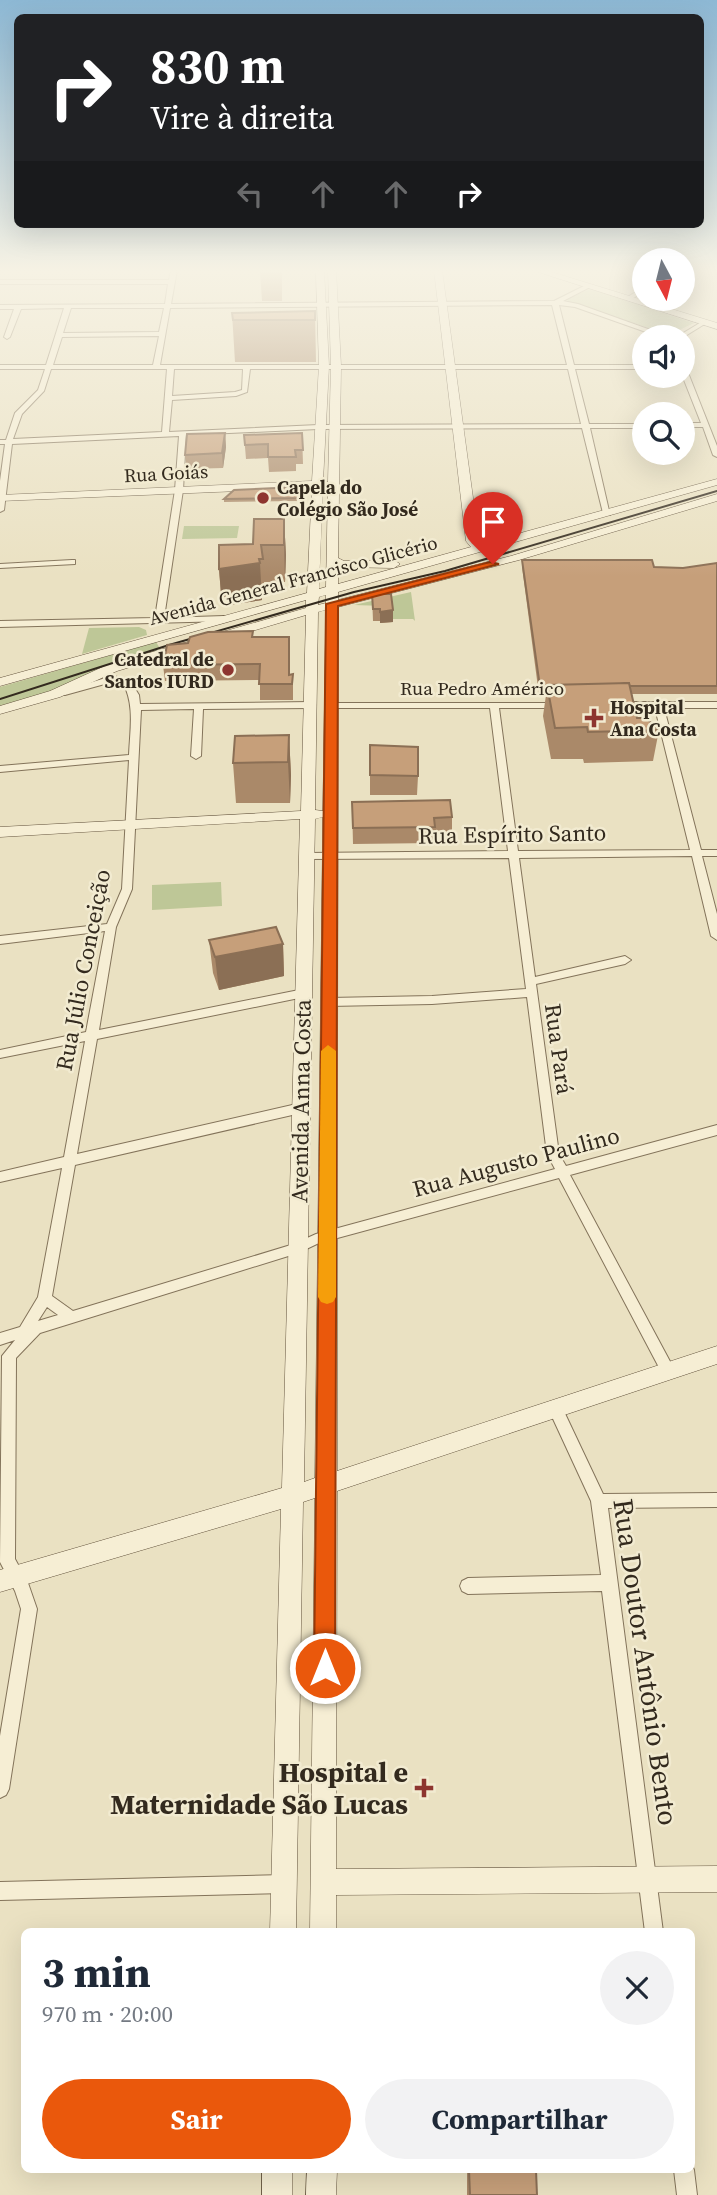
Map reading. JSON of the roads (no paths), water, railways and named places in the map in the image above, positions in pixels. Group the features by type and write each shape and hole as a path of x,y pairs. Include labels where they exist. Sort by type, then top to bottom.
{"main road":[{"name":"Avenida Anna Costa","path":"283,1928 327,1236 334,483 326,427 324,372"},
{"name":"Avenida Anna Costa","path":"323,1928 309,1489 298,1248 313,593 303,580 335,372"},
{"path":"451,372 472,541 475,545 489,546"},
{"name":"Avenida General Francisco Glicério","path":"0,682 332,587 717,482"},
{"name":"Rua Goiás","path":"1,502 334,483"},
{"name":"Avenida General Francisco Glicério","path":"0,710 55,694 104,671 179,648 277,620 312,616 332,604 502,562 633,520 717,497"},
{"path":"607,513 633,520"},
{"path":"332,559 342,565 411,566"},
{"path":"269,606 303,580"},
{"path":"160,637 169,645 179,648"},
{"path":"311,681 315,685 315,701 331,706"},
{"path":"0,832 330,814"},
{"path":"7,1579 309,1489 717,1355"},
{"path":"323,1882 717,1879"},
{"path":"277,2173 277,2195"},
{"path":"321,2173 321,2195"}],"street":[{"path":"1,502 9,442 19,412 41,391 46,372"},
{"path":"165,434 171,372"},
{"path":"168,398 236,394 245,391 246,372"},
{"path":"570,372 607,513"},
{"path":"691,388 717,454"},
{"path":"695,425 705,425"},
{"path":"0,442 326,427 632,426"},
{"path":"163,619 179,490 183,433"},
{"path":"0,566 72,562"},
{"path":"160,637 155,624 163,619"},
{"path":"0,624 224,619"},
{"path":"55,694 120,679 126,681 132,691 136,707 311,705"},
{"name":"Rua Pará","path":"494,705 551,1149 668,1371"},
{"name":"Rua Pedro Américo","path":"331,706 563,705"},
{"path":"604,705 717,705"},
{"path":"659,705 717,936"},
{"path":"196,755 199,706"},
{"name":"Rua Júlio Conceição","path":"0,1789 29,1609 22,1588 7,1579 5,1354 31,1330 44,1298 94,1035 111,927 127,889 136,707"},
{"path":"0,769 134,757"},
{"name":"Rua Espírito Santo","path":"307,856 717,853"},
{"path":"0,940 111,927"},
{"path":"329,1002 432,1000 530,987 625,960"},
{"path":"0,1054 304,993"},
{"path":"0,1177 301,1108"},
{"name":"Rua Augusto Paulino","path":"0,1339 298,1248 327,1236 561,1170 717,1130"},
{"path":"44,1298 72,1318"},
{"name":"Rua Doutor Antônio Bento","path":"555,1408 599,1501 653,1928"},
{"path":"599,1501 717,1500"},
{"path":"468,1586 609,1583"},
{"path":"0,1891 284,1884"},
{"path":"684,2173 687,2195"}],"tram line":[{"path":"0,699 169,645 354,592 445,571 717,491"}],"place":[{"name":"Capela do Colégio São José","path":"263,498"},
{"name":"Catedral de Santos IURD","path":"228,670"},
{"name":"Hospital Ana Costa","path":"594,718"},
{"name":"Hospital e Maternidade São Lucas","path":"424,1788"}]}
